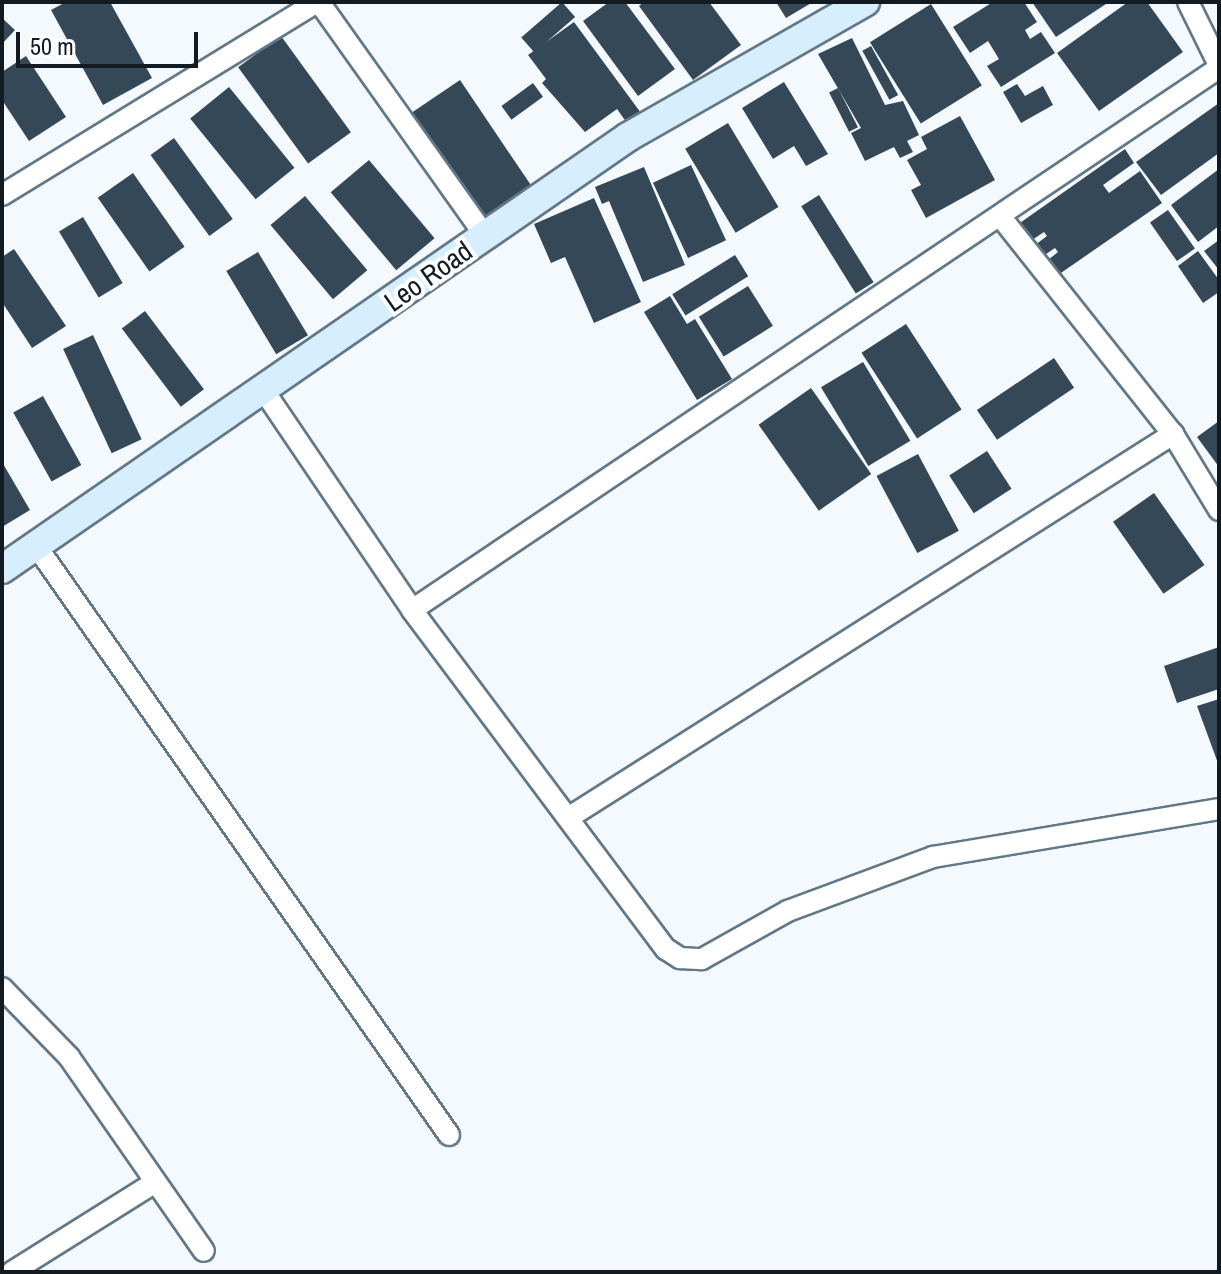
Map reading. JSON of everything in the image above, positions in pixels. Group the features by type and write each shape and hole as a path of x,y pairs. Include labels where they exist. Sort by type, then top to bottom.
{"street":[{"path":"2,195 318,2 485,236"},
{"name":"Leo Road","path":"2,569 628,137 865,2"},
{"path":"412,610 1219,67 1188,2"},
{"path":"1000,216 1173,434 1219,510"},
{"path":"264,391 412,610 666,949 692,962 788,911 933,857 1219,809"},
{"path":"568,818 1173,434"},
{"path":"37,547 449,1135"},
{"path":"2,988 69,1057 204,1251"},
{"path":"12,1272 154,1183"}],"building":[{"path":"66,2 110,2 152,78 103,105 51,10"},
{"path":"562,2 575,17 534,53 521,37"},
{"path":"609,2 625,2 675,69 638,96 583,21"},
{"path":"644,2 709,2 741,45 693,80 639,6"},
{"path":"776,2 813,2 786,18"},
{"path":"993,2 1024,2 1037,22 1025,30 1030,39 1041,32 1055,53 1001,87 987,66 999,59 988,41 970,53 953,27"},
{"path":"1032,2 1109,2 1056,37"},
{"path":"1128,2 1147,2 1183,52 1099,111 1057,53"},
{"path":"931,4 982,85 921,124 870,42"},
{"path":"2,18 15,30 2,44"},
{"path":"574,22 641,113 627,123 617,109 585,132 542,83 546,79 528,55"},
{"path":"281,36 351,132 308,163 238,67"},
{"path":"852,38 885,105 903,101 919,135 907,141 913,152 900,158 894,147 865,161 851,133 861,128 818,54"},
{"path":"871,46 898,95 889,100 862,51"},
{"path":"26,56 66,117 29,141 2,100 2,72"},
{"path":"460,80 531,185 476,222 405,117"},
{"path":"784,82 828,154 806,166 794,146 773,159 742,108"},
{"path":"533,83 543,97 511,120 501,106"},
{"path":"1017,84 1025,96 1043,86 1053,105 1021,123 1003,92"},
{"path":"229,87 294,168 256,199 190,118"},
{"path":"838,88 858,127 849,132 829,93"},
{"path":"1219,103 1219,153 1161,195 1136,162"},
{"path":"960,116 995,180 926,218 911,190 921,185 907,160 927,149 921,137"},
{"path":"728,123 778,207 736,233 685,149"},
{"path":"174,138 233,219 209,236 151,155"},
{"path":"1125,149 1134,163 1103,185 1109,193 1140,171 1162,203 1058,275 1048,260 1058,252 1055,248 1043,256 1035,245 1047,236 1044,232 1029,242 1017,225"},
{"path":"369,160 435,238 396,270 331,192"},
{"path":"691,165 726,240 688,258 653,183"},
{"path":"644,167 685,265 643,282 609,201 602,204 595,187"},
{"path":"1219,169 1219,226 1198,242 1171,205"},
{"path":"133,173 185,247 149,271 98,198"},
{"path":"819,195 874,282 856,293 801,206"},
{"path":"305,196 367,270 333,299 271,225"},
{"path":"594,198 641,302 594,323 565,257 551,263 534,224"},
{"path":"1168,210 1195,249 1177,261 1150,223"},
{"path":"83,217 123,283 99,297 59,231"},
{"path":"1219,240 1219,270 1204,251"},
{"path":"14,249 66,326 32,348 2,302 2,257"},
{"path":"1198,251 1219,280 1219,292 1203,303 1178,266"},
{"path":"258,252 308,335 276,354 226,271"},
{"path":"735,255 748,276 685,315 672,294"},
{"path":"748,286 773,326 724,357 699,317"},
{"path":"670,296 687,324 695,319 732,379 697,400 644,312"},
{"path":"145,311 204,389 181,407 122,328"},
{"path":"906,324 962,410 917,438 862,353"},
{"path":"93,335 142,439 112,453 63,349"},
{"path":"1054,358 1074,388 997,440 977,410"},
{"path":"863,362 910,441 868,466 821,387"},
{"path":"811,388 871,474 819,511 759,425"},
{"path":"43,396 81,465 52,482 13,412"},
{"path":"1219,421 1219,467 1197,437"},
{"path":"987,451 1012,489 974,513 949,476"},
{"path":"918,454 959,531 917,553 877,476"},
{"path":"2,462 30,510 2,527"},
{"path":"1154,493 1204,565 1164,594 1113,522"},
{"path":"1219,647 1219,689 1177,703 1164,666"},
{"path":"1219,699 1219,766 1197,706"}]}
